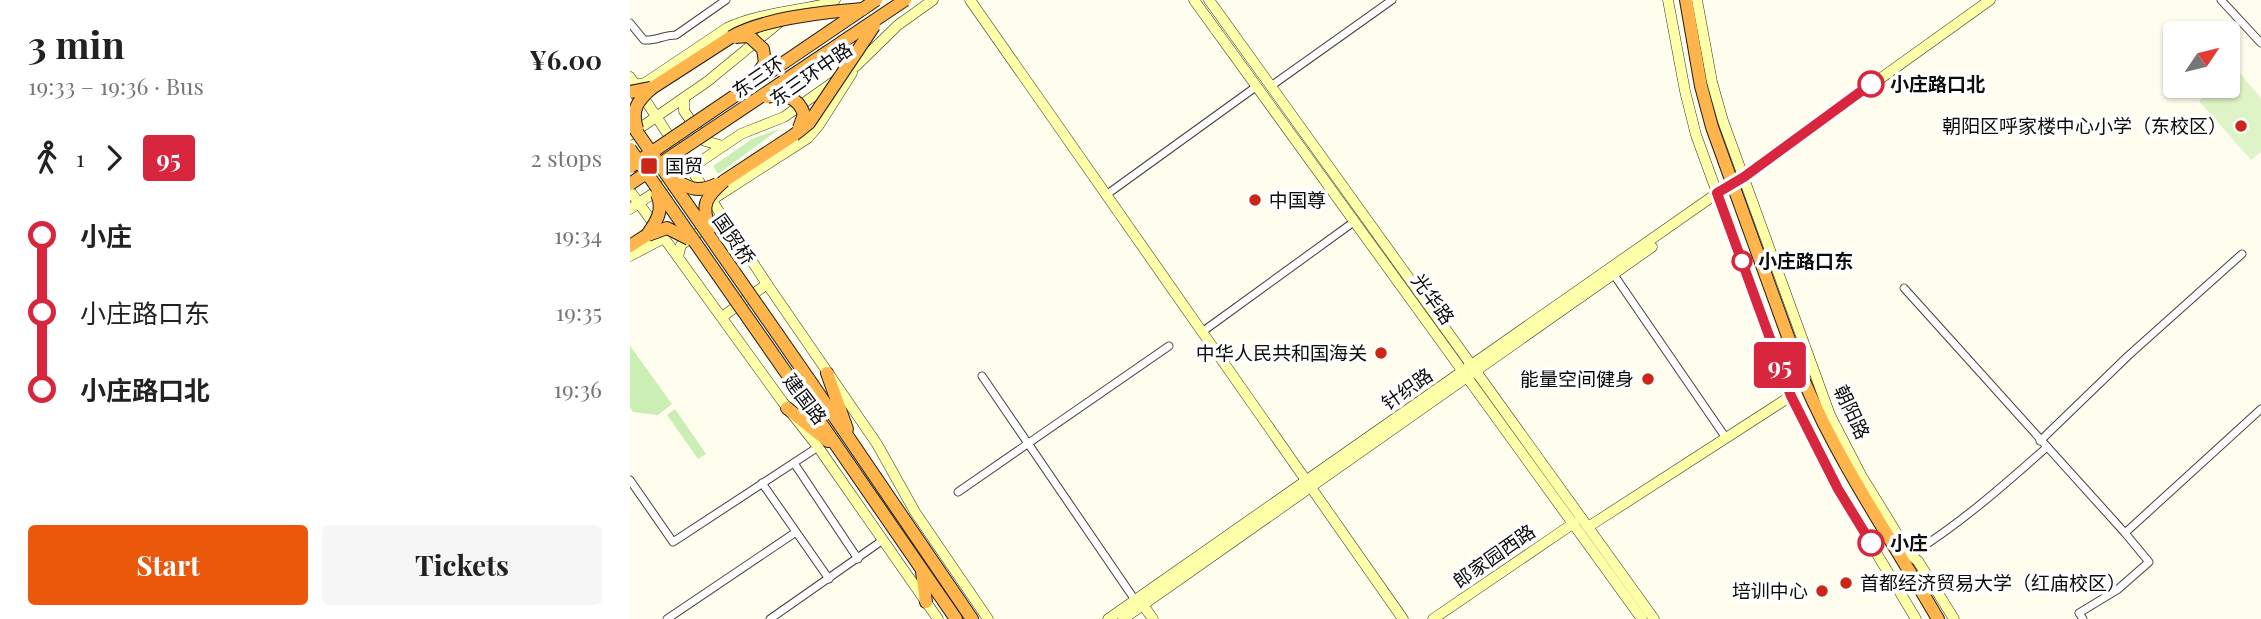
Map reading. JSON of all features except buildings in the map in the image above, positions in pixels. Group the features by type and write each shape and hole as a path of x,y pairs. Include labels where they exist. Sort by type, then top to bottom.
{"highway":[{"name":"东三环","path":"630,167 876,0"},
{"name":"东三环","path":"630,184 905,0"},
{"name":"朝阳路","path":"1679,0 1706,130 1796,384 1930,619"},
{"name":"朝阳路","path":"1686,0 1701,86 1728,189"},
{"path":"636,137 635,107 639,100 652,88 731,37 765,24 864,8"},
{"path":"665,175 691,189 699,190 724,181 794,135 809,123 877,20"},
{"path":"731,37 753,39 763,49 765,56 761,71 739,94"},
{"path":"632,85 652,88"},
{"path":"748,107 776,95 791,97 799,104 804,114 802,125 794,135"},
{"name":"国贸桥","path":"630,122 636,137 808,378"},
{"name":"国贸桥","path":"630,149 796,387"},
{"path":"720,252 704,216 706,201 724,181"},
{"path":"647,235 661,210 653,183"},
{"path":"630,246 647,235 667,228 694,242"},
{"path":"827,373 845,446"},
{"name":"建国路","path":"808,378 845,446 956,619"},
{"name":"建国路","path":"796,387 845,446 862,458 972,619"},
{"path":"845,399 862,458"},
{"path":"787,408 845,446"},
{"name":"朝阳路","path":"1817,421 1938,619"},
{"path":"921,568 926,602"}],"street":[{"path":"630,23 644,40 676,35 726,0"},
{"path":"632,85 645,83 727,28 752,18 835,0"},
{"name":"东三环中路","path":"634,206 741,134 784,117 856,66 898,25 933,0"},
{"path":"970,0 1403,619"},
{"name":"光华路","path":"1194,0 1355,221 1588,527 1654,619"},
{"name":"光华路","path":"1209,0 1642,619"},
{"path":"1270,86 1392,0"},
{"name":"朝阳路","path":"1668,0 1696,135 1728,189 1817,421 1838,489 1916,619"},
{"name":"朝阳路","path":"1697,0 1728,189 1791,396 1817,421 1861,475 1910,555 1918,561 1954,619"},
{"name":"针织路","path":"1108,619 1139,602 1309,484 1728,189 1990,0"},
{"path":"2221,0 2261,43"},
{"path":"636,137 656,116 708,81 792,11"},
{"path":"713,199 808,138 856,66"},
{"name":"建国路","path":"632,85 713,199 767,284 877,444 915,512 988,619"},
{"path":"1106,195 1257,86"},
{"path":"684,98 684,111 705,141 723,146"},
{"name":"建国路","path":"630,191 634,206 664,238 787,408 818,446 938,619"},
{"path":"678,257 681,245 715,221 727,221"},
{"path":"1202,332 1355,221"},
{"path":"630,256 664,238"},
{"path":"2040,440 2129,355 2242,254"},
{"path":"1612,271 1726,438"},
{"path":"722,317 767,284"},
{"path":"1904,288 2149,562 2117,590 2079,613 2083,619"},
{"path":"958,492 1169,346"},
{"path":"982,376 1153,619"},
{"path":"1588,527 1791,396"},
{"path":"2125,533 2261,409"},
{"path":"630,480 673,542 818,446"},
{"path":"1910,555 1982,505 2047,447"},
{"path":"794,463 858,559"},
{"path":"762,483 829,579"},
{"name":"郎家园西路","path":"1433,619 1574,523"},
{"path":"667,619 796,532"},
{"path":"770,619 883,540"},
{"name":"针织路","path":"1123,619 1139,602"}],"green space":[{"name":"朝阳区呼家楼中心小学（东校区）","path":"2240,74 2261,98 2261,152 2251,160 2199,101 2203,98 2240,98"},
{"path":"781,128 718,174 713,166 752,139"},
{"path":"630,346 672,404 658,415 633,412 630,407"},
{"path":"675,409 706,454 698,459 667,415"}],"bus line":[{"name":"95","path":"1871,84 1744,177 1717,193 1791,396 1838,489 1871,543"}],"place":[{"name":"小庄路口北","path":"1871,84"},
{"name":"朝阳区呼家楼中心小学（东校区）","path":"2241,126"},
{"name":"国贸","path":"649,166"},
{"name":"中国尊","path":"1255,200"},
{"name":"小庄路口东","path":"1742,261"},
{"name":"中华人民共和国海关","path":"1381,353"},
{"name":"能量空间健身","path":"1648,379"},
{"name":"小庄","path":"1871,543"},
{"name":"首都经济贸易大学（红庙校区）","path":"1846,583"},
{"name":"培训中心","path":"1822,591"}]}
